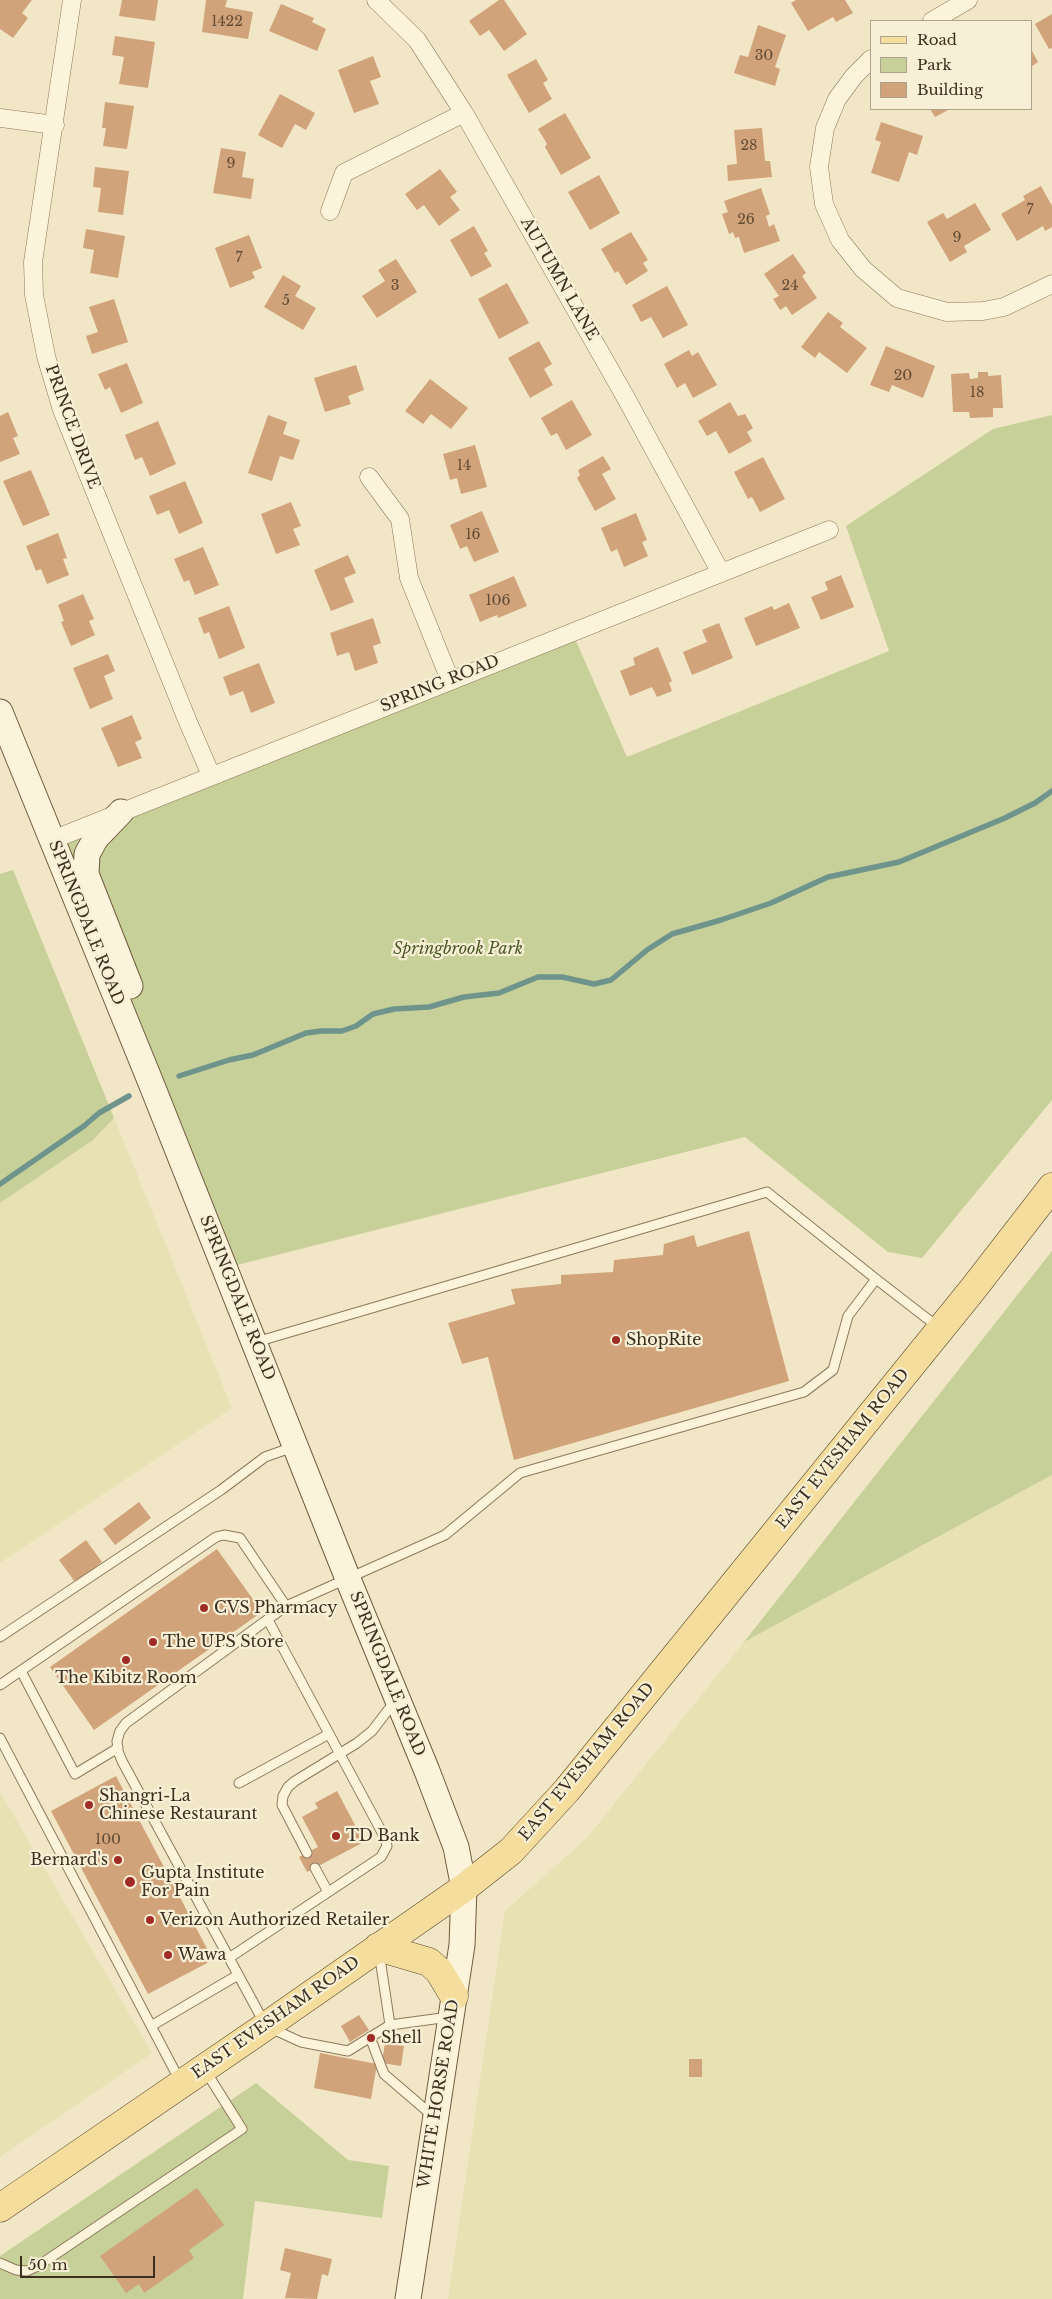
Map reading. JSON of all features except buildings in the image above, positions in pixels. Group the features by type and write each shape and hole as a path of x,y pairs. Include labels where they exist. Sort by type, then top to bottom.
{"main road":[{"name":"SPRINGDALE ROAD","path":"0,712 427,1771 456,1847 464,1888"},
{"path":"120,812 96,838 87,854 86,874 135,999 131,1034"},
{"name":"EAST EVESHAM ROAD","path":"0,2208 464,1888 512,1851 553,1807 1052,1187"},
{"name":"WHITE HORSE ROAD","path":"408,2299 462,1945 464,1888"},
{"path":"378,1947 429,1962 439,1971 452,2006"}],"street":[{"name":"PRINCE DRIVE","path":"72,0 55,126 33,262 34,295 46,356 62,410 211,775"},
{"name":"AUTUMN LANE","path":"376,0 417,40 464,113 626,398 721,573"},
{"path":"934,20 968,0"},
{"path":"870,60 854,76 837,99 826,128 819,167 824,204 840,240 863,269 897,298 946,312 984,311 1004,307 1052,284"},
{"path":"330,211 344,173 464,113"},
{"path":"0,118 55,126"},
{"path":"369,477 400,519 409,578 450,680"},
{"name":"SPRING ROAD","path":"52,840 829,530"}],"lane":[{"path":"254,1343 767,1192 940,1328"},
{"path":"452,2006 390,2025 348,2051 301,2042 266,2026 122,1761 118,1748 120,1731 126,1723 286,1606 445,1535 520,1472 804,1392 834,1370 848,1316 876,1279"},
{"path":"0,1637 213,1496 265,1457 296,1446"},
{"path":"0,1685 216,1536 224,1535 240,1538 286,1606"},
{"path":"229,1958 381,1857 387,1846 385,1838 268,1620"},
{"path":"21,1671 75,1774 118,1748"},
{"path":"307,1853 282,1805 283,1796 295,1781 340,1755 372,1731 386,1716 397,1698"},
{"path":"239,1783 329,1734"},
{"path":"0,1738 152,2026 193,2076 242,2129 38,2266 27,2271 16,2270 0,2263"},
{"path":"315,1868 328,1892"},
{"path":"378,1947 390,2025"},
{"path":"152,2026 238,1975"},
{"path":"370,2037 384,2074 435,2118"}],"shaded area":[{"path":"114,1118 232,1408 0,1563 0,1203 93,1140"},
{"path":"1052,1475 1052,2299 448,2299 505,1911 586,1839 744,1642"},
{"path":"0,1792 152,2053 0,2157"}],"green space":[{"name":"Springbrook Park","path":"1052,415 1052,1100 922,1258 888,1252 745,1137 225,1268 52,840 572,632 627,757 889,651 846,526 993,429"},
{"path":"13,870 114,1118 93,1140 0,1203 0,874"},
{"path":"1052,1251 1052,1475 744,1642"},
{"path":"256,2083 348,2160 389,2166 382,2218 255,2201 243,2299 0,2299 0,2256"}],"waterway":[{"path":"179,1076 229,1060 253,1055 306,1033 342,1031 356,1026 373,1014 394,1009 429,1007 464,997 499,993 538,977 562,977 594,984 611,980 647,950 672,934 771,903 828,877 899,862 1005,818 1035,803 1052,791"},
{"path":"0,1184 84,1126 99,1113 129,1096"}],"place":[{"name":"ShopRite","path":"616,1340"},
{"name":"CVS Pharmacy","path":"204,1608"},
{"name":"The UPS Store","path":"153,1642"},
{"name":"The Kibitz Room","path":"126,1660"},
{"name":"Shangri-La Chinese Restaurant","path":"89,1805"},
{"name":"TD Bank","path":"336,1836"},
{"name":"Bernard's","path":"118,1860"},
{"name":"Gupta Institute For Pain","path":"130,1882"},
{"name":"Verizon Authorized Retailer","path":"150,1920"},
{"name":"Wawa","path":"168,1955"},
{"name":"Shell","path":"371,2038"}]}
